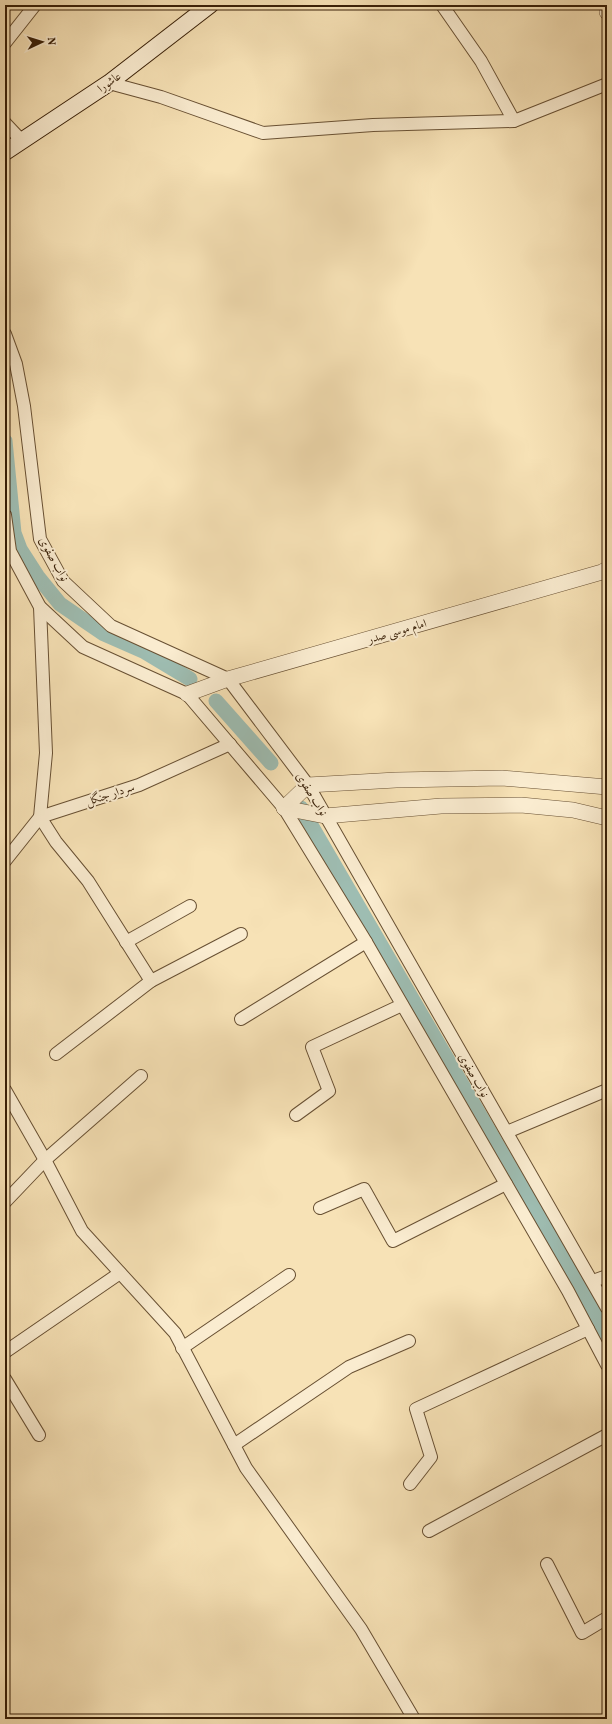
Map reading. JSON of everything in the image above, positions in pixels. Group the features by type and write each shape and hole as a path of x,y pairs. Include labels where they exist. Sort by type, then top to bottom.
{"main road":[{"name":"عاشورا","path":"5,152 109,83 210,5"}],"street":[{"path":"5,43 35,5"},
{"path":"442,5 481,60 514,121"},
{"path":"607,5 607,12"},
{"path":"109,83 161,97 263,133 373,125 514,121 607,84"},
{"path":"5,123 22,141"},
{"name":"نواب صفوی","path":"5,334 16,364 24,406 40,539 63,581 111,626 228,679 308,785 607,1308"},
{"path":"5,516 8,551 40,607 83,647 187,694 284,808 366,942 568,1291 607,1365"},
{"name":"امام موسی صدر","path":"187,694 228,679 602,572 607,568"},
{"path":"5,861 40,817 46,753 40,607"},
{"name":"سردار جنگل","path":"40,817 139,785 230,744"},
{"path":"284,808 308,785 396,780 502,778 607,787"},
{"path":"284,808 325,816 441,806 521,805 573,810 607,818"},
{"path":"40,817 56,842 88,881 151,981"},
{"path":"126,942 190,906"},
{"path":"56,1054 151,981 241,934"},
{"path":"241,1019 366,942"},
{"path":"296,1114 328,1091 312,1048 402,1005"},
{"path":"5,1202 45,1160 141,1076"},
{"path":"5,1090 45,1160 82,1231 174,1333 246,1468 361,1629 414,1719"},
{"path":"507,1132 607,1090"},
{"path":"320,1208 364,1189 393,1241 506,1184"},
{"path":"5,1352 120,1273"},
{"path":"182,1348 289,1275"},
{"path":"592,1282 607,1276"},
{"path":"410,1484 431,1457 416,1409 588,1329"},
{"path":"234,1445 349,1367 409,1341"},
{"path":"5,1379 39,1435"},
{"path":"429,1531 607,1435"},
{"path":"547,1564 582,1633 607,1618"}],"waterway":[{"path":"5,441 14,533 20,549 38,577 60,604 104,634 145,652 190,679"},
{"path":"216,701 271,763"},
{"path":"301,808 580,1287 607,1337"}]}
